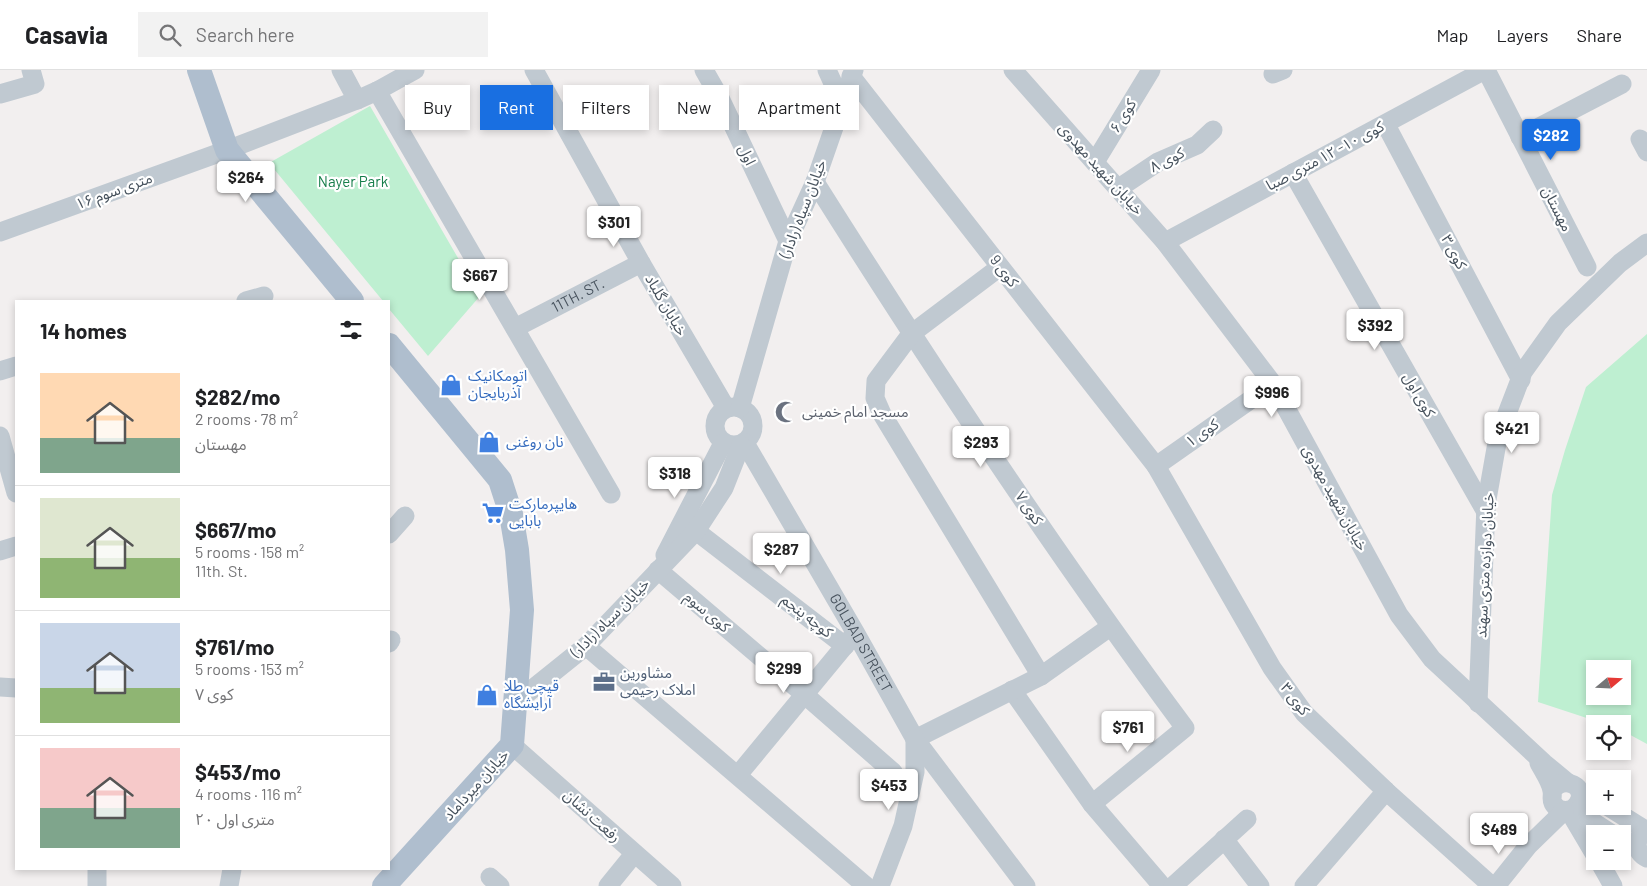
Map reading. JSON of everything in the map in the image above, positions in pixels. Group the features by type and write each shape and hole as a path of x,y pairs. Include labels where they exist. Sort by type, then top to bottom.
{"main road":[{"path":"199,70 227,150 351,300"},
{"name":"خیابان میرداماد","path":"384,886 512,745 522,610 511,514 500,480 392,354"}],"street":[{"path":"341,70 357,100"},
{"name":"۱۶ متری سوم","path":"0,232 227,150 357,100 378,91 415,70"},
{"name":"خیابان گلباد","path":"534,70 642,263 733,408"},
{"name":"اول","path":"704,70 720,98 788,241"},
{"path":"826,70 833,85"},
{"name":"خیابان شهید مهدوی","path":"1013,70 1165,242 1273,384 1398,615 1432,660 1533,754 1565,798 1586,838"},
{"name":"کوی ۶","path":"1094,162 1151,70"},
{"name":"کوی ۱۰- ۱۲ متری صبا","path":"1165,242 1485,70"},
{"name":"مهستان","path":"1485,70 1587,267"},
{"name":"خیابان سپاه (رادار)","path":"849,85 853,73"},
{"name":"کوی 9","path":"853,73 1000,267 1156,466"},
{"path":"0,94 33,77"},
{"path":"1520,137 1622,84"},
{"path":"378,91 611,494"},
{"name":"کوی ۳","path":"1386,124 1521,380"},
{"name":"خیابان سپاه (رادار)","path":"733,408 788,241 815,182 833,130"},
{"name":"کوی ۸","path":"1119,188 1158,162 1197,146 1213,130"},
{"name":"کوی اول","path":"1293,172 1486,512"},
{"name":"کوی ۷","path":"815,182 911,334 1110,627 1185,728 1092,804"},
{"name":"خیابان دوازده متری سهند","path":"1478,702 1486,512 1498,437 1524,372 1558,323 1620,263 1647,243"},
{"name":"11TH. ST.","path":"515,328 642,263"},
{"path":"1000,267 911,334 876,382 875,398 882,414 1041,676"},
{"path":"0,371 15,366"},
{"name":"کوی ۱","path":"1156,466 1273,384"},
{"path":"733,408 747,413 752,420 753,428 750,436 736,443 717,437 714,429 715,420 719,413 733,408"},
{"path":"0,436 15,489"},
{"name":"خیابان سپاه (رادار)","path":"515,703 586,646 696,531 724,488 736,443"},
{"name":"خیابان سپاه (رادار)","path":"658,570 736,443"},
{"name":"GOLBAD STREET","path":"736,443 850,639 916,740 1026,886"},
{"name":"کوی ۳","path":"1156,466 1272,668 1304,713 1386,791 1494,886"},
{"path":"390,533 405,516"},
{"name":"کوچه پنجم","path":"696,531 850,639"},
{"path":"0,551 15,546"},
{"name":"کوی سوم","path":"658,570 893,772"},
{"path":"887,881 903,826 914,772 916,740 1041,676 1110,627"},
{"path":"738,775 850,639"},
{"path":"586,646 866,886"},
{"path":"0,687 15,688"},
{"path":"1012,690 1092,804 1162,886"},
{"name":"رفعت نشان","path":"512,745 672,886"},
{"path":"1304,886 1386,791"},
{"path":"1565,798 1586,799"},
{"path":"1565,798 1600,825"},
{"path":"1494,886 1565,798"},
{"path":"1621,815 1647,831 1638,839 1636,849"},
{"path":"1172,886 1247,820"},
{"path":"1224,839 1260,886"},
{"path":"608,886 634,854"},
{"path":"97,870 97,886"},
{"path":"230,886 232,870"},
{"path":"1604,870 1613,886"}],"green space":[{"name":"Nayer Park","path":"370,106 480,296 428,356 390,310 390,300 382,300 269,163"},
{"path":"1647,334 1647,744 1631,735 1631,715 1586,715 1586,718 1538,702 1552,495 1586,387"}],"place":[{"name":"اتومکانیک آذربایجان","path":"451,385"},
{"name":"مسجد امام خمینی","path":"786,412"},
{"name":"نان روغنی","path":"489,442"},
{"name":"هایپرمارکت بابایی","path":"493,513"},
{"name":"مشاورین املاک رحیمی","path":"604,682"},
{"name":"قیچی طلا آرایشگاه","path":"487,695"}]}
